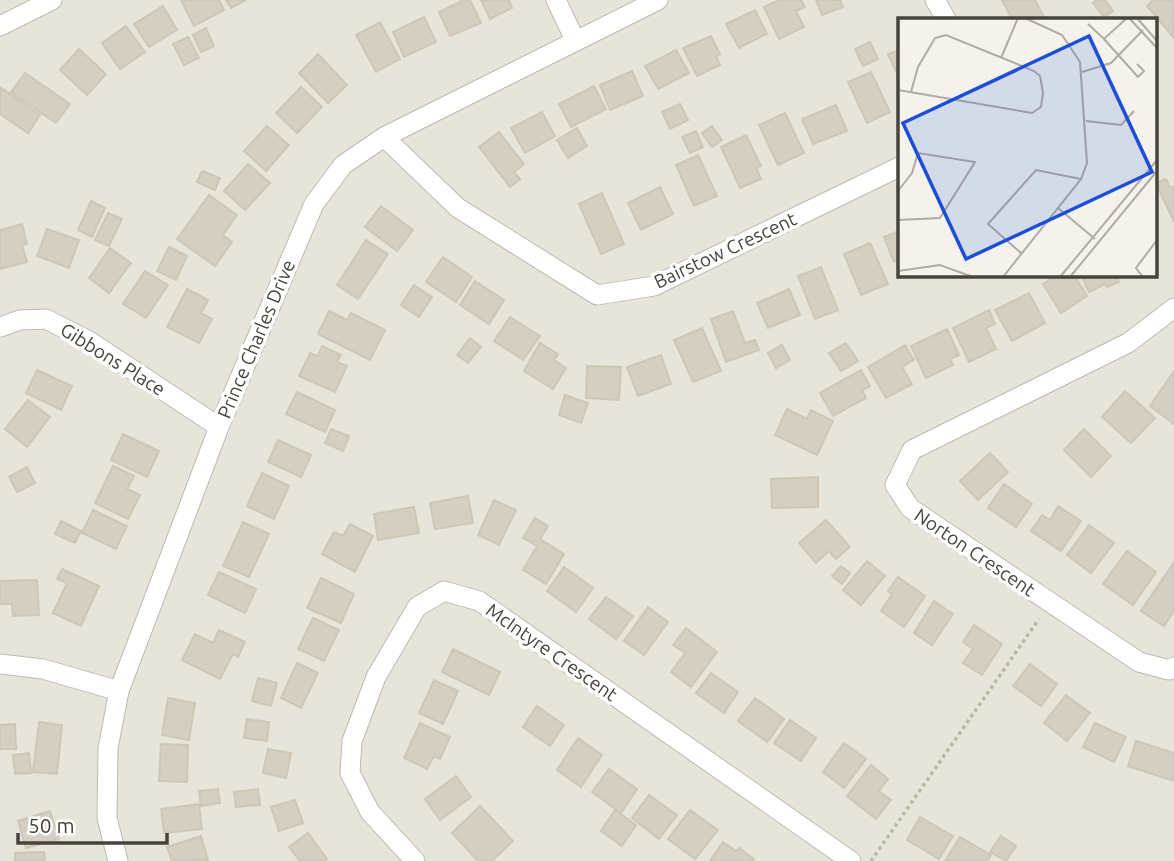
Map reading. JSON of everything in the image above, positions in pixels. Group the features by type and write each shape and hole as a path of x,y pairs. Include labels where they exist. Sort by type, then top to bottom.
{"street":[{"path":"0,26 52,0"},
{"path":"556,0 575,40"},
{"name":"Prince Charles Drive","path":"118,861 107,818 107,804 108,748 119,691 219,427 314,204 343,165 384,137 657,0"},
{"path":"935,0 945,18"},
{"name":"Bairstow Crescent","path":"384,137 458,208 597,295 654,286 898,167"},
{"name":"Norton Crescent","path":"1174,308 1128,343 912,450 895,485 910,508 1139,662 1169,670 1174,667"},
{"name":"Gibbons Place","path":"0,327 20,320 46,319 89,341 219,427"},
{"name":"McIntyre Crescent","path":"415,861 370,812 350,773 352,741 376,677 417,607 444,591 479,601 851,861"},
{"path":"0,664 43,669 119,691"}],"path":[{"path":"871,861 1051,603"}],"shaded area":[{"path":"0,0 1174,0 1174,861 0,861"}],"building":[{"path":"181,0 219,0 224,10 194,26"},
{"path":"226,0 246,0 231,8"},
{"path":"464,0 470,0 481,23 450,36 439,12"},
{"path":"481,0 509,0 512,8 490,19"},
{"path":"779,0 801,0 805,7 796,11 804,27 779,39 764,7"},
{"path":"816,0 840,0 843,7 822,15"},
{"path":"1002,0 1035,0 1044,18 1011,18"},
{"path":"1105,0 1113,11 1104,17 1093,3"},
{"path":"1153,0 1174,0 1173,37 1147,6"},
{"path":"163,6 177,30 149,47 134,24"},
{"path":"755,10 767,34 739,48 726,24"},
{"path":"424,17 436,42 404,57 393,32"},
{"path":"380,22 400,59 376,72 356,35"},
{"path":"126,26 145,52 120,69 102,43"},
{"path":"206,28 214,46 201,52 193,35"},
{"path":"711,36 720,54 716,56 720,65 697,76 683,48"},
{"path":"188,37 199,58 184,65 173,44"},
{"path":"870,42 878,59 863,66 855,49"},
{"path":"79,49 106,74 87,95 60,70"},
{"path":"676,50 689,73 658,89 645,66"},
{"path":"898,50 898,76 888,54"},
{"path":"318,54 347,85 328,103 299,73"},
{"path":"632,71 643,96 610,110 600,85"},
{"path":"871,72 890,112 867,123 848,82"},
{"path":"25,73 70,104 56,123 11,92"},
{"path":"594,86 606,109 571,127 559,104"},
{"path":"0,87 40,115 28,133 0,114"},
{"path":"301,87 322,107 297,133 276,113"},
{"path":"680,104 688,120 670,129 662,112"},
{"path":"836,105 847,131 813,144 802,119"},
{"path":"542,112 555,136 525,153 511,128"},
{"path":"785,113 804,153 778,165 759,125"},
{"path":"267,126 289,145 266,171 244,151"},
{"path":"712,126 722,140 712,147 702,133"},
{"path":"577,128 587,146 568,158 557,140"},
{"path":"696,131 703,147 690,153 682,137"},
{"path":"499,132 524,164 514,172 520,179 510,187 479,147"},
{"path":"746,135 761,166 756,168 761,179 740,188 721,147"},
{"path":"698,155 717,196 694,206 676,165"},
{"path":"248,164 270,183 245,210 224,191"},
{"path":"202,171 220,178 215,190 197,182"},
{"path":"1166,179 1170,188 1174,186 1174,222 1156,183"},
{"path":"660,187 673,214 641,230 628,203"},
{"path":"602,193 624,244 601,254 579,204"},
{"path":"209,195 237,215 223,235 232,242 215,266 177,239"},
{"path":"91,201 105,208 92,237 78,230"},
{"path":"381,206 413,230 397,251 365,227"},
{"path":"108,213 122,219 109,246 95,240"},
{"path":"22,224 27,244 22,245 27,262 0,269 0,230"},
{"path":"47,229 79,240 69,268 37,256"},
{"path":"898,231 898,260 894,262 884,237"},
{"path":"366,240 388,254 358,299 337,285"},
{"path":"870,243 888,284 861,295 844,254"},
{"path":"169,247 187,256 176,280 157,271"},
{"path":"110,248 131,263 109,293 89,278"},
{"path":"443,257 472,277 456,302 426,282"},
{"path":"821,267 838,310 815,319 798,276"},
{"path":"145,271 168,285 146,318 123,304"},
{"path":"1055,276 1075,276 1087,296 1061,313 1043,284"},
{"path":"1081,276 1116,276 1119,282 1107,287 1105,284 1089,292"},
{"path":"475,281 504,300 489,324 460,305"},
{"path":"414,285 432,297 419,317 401,305"},
{"path":"187,289 208,300 201,313 212,319 199,343 167,327"},
{"path":"789,289 800,315 768,328 757,303"},
{"path":"1029,293 1045,323 1012,341 995,310"},
{"path":"989,310 995,324 986,328 996,349 969,362 953,328"},
{"path":"329,311 347,320 351,313 385,330 370,360 318,334"},
{"path":"733,311 745,343 755,340 759,350 726,362 711,319"},
{"path":"510,317 540,336 523,360 494,341"},
{"path":"702,328 721,371 693,382 674,340"},
{"path":"947,329 959,355 950,359 953,365 926,378 911,346"},
{"path":"470,338 481,347 468,363 457,355"},
{"path":"540,343 558,354 554,360 566,368 553,389 524,371"},
{"path":"846,343 858,361 841,371 829,353"},
{"path":"782,345 790,360 776,368 768,353"},
{"path":"905,345 914,360 902,367 912,384 886,398 868,367"},
{"path":"322,346 341,355 337,362 347,366 335,392 299,376 310,353 318,356"},
{"path":"661,355 671,384 638,396 627,367"},
{"path":"587,366 621,367 619,400 586,398"},
{"path":"37,370 72,386 61,410 26,393"},
{"path":"861,370 870,386 862,390 866,398 833,416 820,393"},
{"path":"1174,371 1174,424 1150,406"},
{"path":"1125,391 1155,418 1131,443 1102,417"},
{"path":"297,392 335,410 325,432 286,414"},
{"path":"565,395 588,403 581,423 559,415"},
{"path":"28,400 50,417 27,447 5,429"},
{"path":"787,409 807,419 811,410 833,421 817,455 775,435"},
{"path":"331,429 349,436 343,451 325,443"},
{"path":"1084,429 1111,456 1091,477 1064,450"},
{"path":"123,434 159,451 147,477 111,460"},
{"path":"278,440 311,455 301,477 268,462"},
{"path":"990,453 1008,472 978,500 960,481"},
{"path":"113,466 134,476 127,489 140,495 128,519 95,503"},
{"path":"27,467 35,483 17,492 9,477"},
{"path":"262,473 289,486 274,519 247,506"},
{"path":"818,477 818,507 772,508 771,479"},
{"path":"1004,484 1032,504 1016,527 988,508"},
{"path":"468,496 473,523 435,529 430,503"},
{"path":"494,500 516,510 499,545 478,535"},
{"path":"1058,506 1081,521 1061,551 1031,531 1042,515 1050,520"},
{"path":"414,507 419,533 378,540 374,514"},
{"path":"93,510 127,526 116,549 82,533"},
{"path":"535,518 548,526 540,539 564,554 546,584 523,570 537,546 523,538"},
{"path":"826,520 850,547 836,559 829,551 816,563 799,543"},
{"path":"61,521 81,531 75,543 55,534"},
{"path":"243,522 269,534 249,577 223,566"},
{"path":"350,524 373,536 355,572 322,554 334,532 343,536"},
{"path":"1089,525 1114,543 1091,573 1067,555"},
{"path":"1127,551 1156,572 1133,605 1103,584"},
{"path":"867,561 885,576 861,605 843,590"},
{"path":"1174,562 1174,611 1164,626 1141,611"},
{"path":"841,566 850,573 842,584 832,576"},
{"path":"564,567 593,588 576,612 547,591"},
{"path":"62,569 99,586 81,626 53,613 67,583 57,579"},
{"path":"219,572 256,589 245,613 208,595"},
{"path":"898,577 925,596 904,627 881,611 892,594 888,591"},
{"path":"321,578 354,594 341,623 307,608"},
{"path":"37,580 39,615 13,616 12,604 0,604 0,581"},
{"path":"606,597 633,616 616,639 589,619"},
{"path":"934,601 953,614 932,645 914,633"},
{"path":"648,607 668,622 644,655 624,641"},
{"path":"313,618 339,630 324,661 298,649"},
{"path":"974,625 1002,644 982,675 963,663 973,649 963,642"},
{"path":"686,628 717,652 691,687 671,672 685,653 673,645"},
{"path":"219,630 245,642 238,657 233,654 220,679 182,660 195,634 213,643"},
{"path":"453,649 500,672 489,695 442,672"},
{"path":"297,663 318,673 301,708 281,698"},
{"path":"1030,664 1057,684 1041,706 1013,686"},
{"path":"711,673 738,692 724,713 696,693"},
{"path":"258,678 277,683 271,706 252,701"},
{"path":"434,680 458,691 443,724 419,713"},
{"path":"1066,695 1090,713 1067,741 1044,723"},
{"path":"168,698 195,703 189,740 162,735"},
{"path":"755,698 784,719 767,742 738,721"},
{"path":"537,706 564,725 550,746 523,727"},
{"path":"247,719 269,722 267,741 244,738"},
{"path":"790,720 816,738 801,761 774,743"},
{"path":"39,722 62,725 57,774 33,772"},
{"path":"420,723 450,737 440,759 434,756 427,769 404,758"},
{"path":"1095,723 1126,737 1114,762 1083,747"},
{"path":"15,724 16,749 0,749 0,725"},
{"path":"578,738 602,755 581,787 557,770"},
{"path":"1136,741 1174,753 1174,781 1128,766"},
{"path":"844,743 866,759 844,788 823,772"},
{"path":"161,744 188,745 187,782 159,781"},
{"path":"268,749 291,753 286,778 263,773"},
{"path":"29,753 31,773 15,774 13,755"},
{"path":"871,765 888,779 879,791 891,800 876,819 847,796"},
{"path":"609,769 637,789 621,813 592,792"},
{"path":"456,776 471,797 440,820 425,799"},
{"path":"218,789 220,803 201,806 199,791"},
{"path":"258,789 260,805 236,807 234,792"},
{"path":"649,795 677,815 659,839 632,818"},
{"path":"295,800 303,823 279,831 271,807"},
{"path":"199,804 202,829 164,833 161,809"},
{"path":"480,806 513,841 492,861 478,861 452,833"},
{"path":"615,810 636,825 622,846 601,831"},
{"path":"690,810 718,830 695,859 668,839"},
{"path":"50,811 59,839 26,848 18,821"},
{"path":"920,817 953,836 939,859 907,840"},
{"path":"308,833 327,859 324,861 300,861 289,847"},
{"path":"201,836 208,860 172,861 167,847"},
{"path":"1001,836 1016,846 1006,861 990,852"},
{"path":"960,837 991,855 987,861 945,861"},
{"path":"723,842 736,851 739,848 754,859 753,861 710,861"},
{"path":"44,852 45,861 15,861 15,853"}]}
